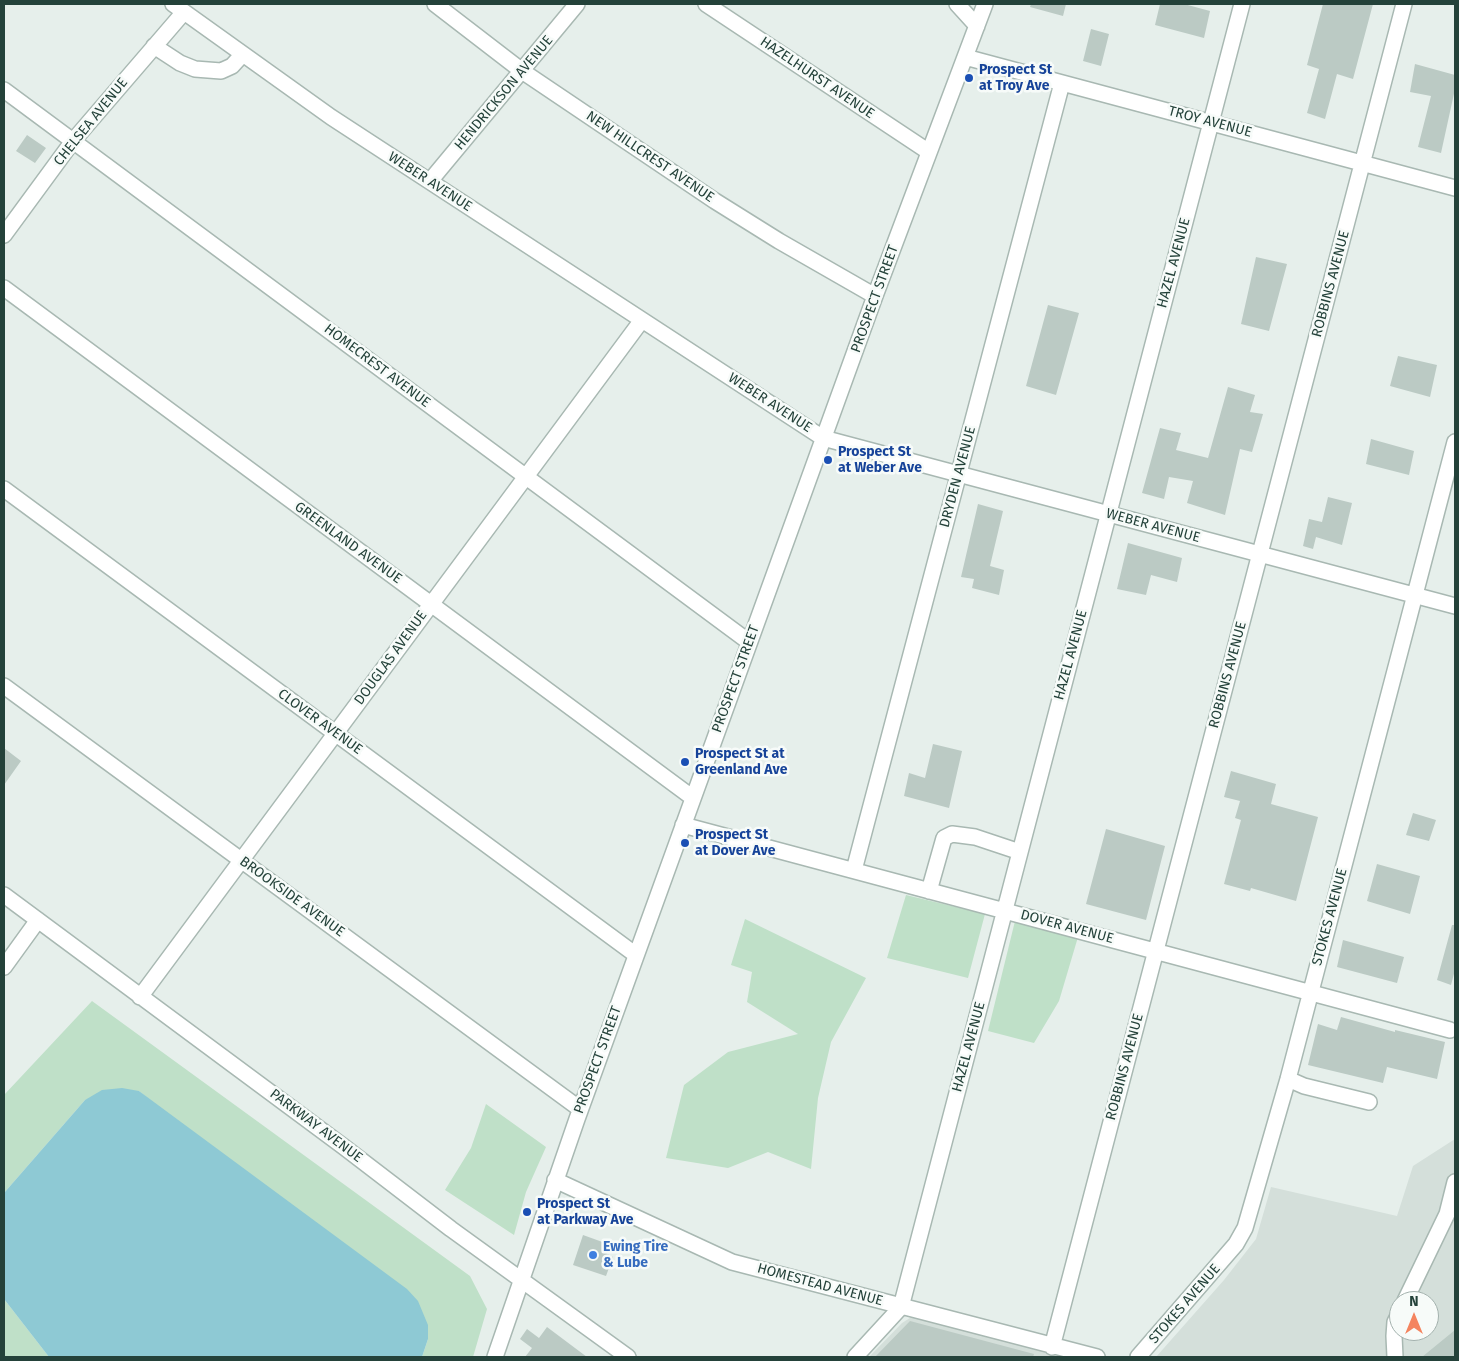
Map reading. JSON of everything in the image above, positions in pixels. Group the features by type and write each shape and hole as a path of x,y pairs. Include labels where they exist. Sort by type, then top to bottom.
{"street":[{"name":"NEW HILLCREST AVENUE","path":"435,4 522,71 715,201 787,246 875,296"},
{"name":"HENDRICKSON AVENUE","path":"430,181 577,4"},
{"name":"HAZELHURST AVENUE","path":"706,4 929,152"},
{"path":"957,4 976,26"},
{"name":"PROSPECT STREET","path":"496,1357 555,1180 636,954 875,296 985,4"},
{"name":"HAZEL AVENUE","path":"901,1307 1242,4"},
{"name":"ROBBINS AVENUE","path":"1052,1347 1404,4"},
{"name":"CHELSEA AVENUE","path":"4,235 73,141 154,46 178,8"},
{"name":"WEBER AVENUE","path":"178,8 242,55 430,181 824,438 1455,606"},
{"path":"154,46 180,63 195,69 221,71 232,66 242,55"},
{"name":"TROY AVENUE","path":"965,57 1455,188"},
{"name":"DRYDEN AVENUE","path":"854,870 1062,83"},
{"name":"HOMECREST AVENUE","path":"4,90 750,642"},
{"name":"GREENLAND AVENUE","path":"4,288 693,798"},
{"name":"DOUGLAS AVENUE","path":"140,997 642,320"},
{"name":"STOKES AVENUE","path":"1138,1357 1236,1244 1246,1228 1288,1079 1455,442"},
{"name":"CLOVER AVENUE","path":"4,489 636,954"},
{"name":"BROOKSIDE AVENUE","path":"4,686 580,1109"},
{"name":"DOVER AVENUE","path":"684,825 1450,1030"},
{"path":"929,890 944,838 952,834 975,838 1020,852"},
{"name":"PARKWAY AVENUE","path":"4,895 628,1357"},
{"path":"4,967 38,920"},
{"path":"1288,1079 1304,1086 1369,1102"},
{"name":"HOMESTEAD AVENUE","path":"555,1180 732,1262 1052,1347 1097,1357"},
{"path":"1410,1291 1448,1214 1455,1182"},
{"path":"855,1357 901,1307"},
{"path":"1394,1341 1395,1357"}],"shaded area":[{"path":"1455,1139 1455,1357 1156,1357 1224,1280 1256,1239 1271,1187 1397,1216 1413,1166"},
{"path":"913,1316 1062,1357 869,1357 902,1323"}],"green space":[{"path":"906,895 985,914 968,978 887,958"},
{"path":"745,919 866,978 831,1042 818,1098 811,1169 768,1152 728,1168 666,1158 684,1085 728,1052 798,1034 747,1002 752,972 731,965"},
{"path":"1015,921 1078,937 1059,1001 1034,1043 988,1031"},
{"path":"92,1001 470,1276 487,1309 473,1357 422,1357 428,1339 139,1091 85,1100 4,1193 4,1095"},
{"path":"486,1104 546,1147 526,1192 514,1235 445,1190 471,1148"},
{"path":"4,1299 49,1357 4,1357"}],"water":[{"path":"122,1088 139,1091 407,1289 418,1301 428,1325 428,1339 422,1357 49,1357 4,1299 4,1193 85,1100 102,1090"}],"building":[{"path":"1031,4 1066,4 1063,16 1030,7"},
{"path":"1160,4 1184,4 1210,11 1204,38 1155,25"},
{"path":"1323,4 1373,4 1353,79 1337,74 1325,119 1307,113 1319,69 1307,65"},
{"path":"1091,29 1109,34 1101,66 1083,61"},
{"path":"1415,64 1455,75 1455,89 1441,153 1418,147 1431,96 1410,92"},
{"path":"27,135 46,148 35,163 16,151"},
{"path":"1256,257 1287,264 1269,331 1241,324"},
{"path":"1048,305 1079,313 1056,395 1026,386"},
{"path":"1398,356 1437,365 1430,397 1390,386"},
{"path":"1228,387 1255,395 1250,412 1263,414 1252,452 1240,449 1225,515 1187,503 1193,481 1169,477 1164,499 1142,493 1160,428 1181,433 1176,450 1208,458"},
{"path":"1371,439 1414,451 1409,475 1366,464"},
{"path":"1328,497 1352,503 1342,545 1316,537 1313,549 1303,546 1309,519 1322,522"},
{"path":"978,504 1003,511 990,566 1004,570 999,595 972,588 974,579 961,577"},
{"path":"1128,543 1182,558 1177,582 1151,575 1146,595 1117,589"},
{"path":"933,744 962,751 949,808 904,796 909,773 925,778"},
{"path":"4,748 21,761 4,785"},
{"path":"1231,771 1276,784 1271,804 1318,817 1296,901 1251,888 1250,891 1224,884 1241,820 1235,818 1240,801 1224,797"},
{"path":"1413,813 1436,820 1429,841 1406,835"},
{"path":"1106,829 1165,846 1146,920 1086,904"},
{"path":"1377,864 1420,876 1410,914 1367,901"},
{"path":"1452,925 1455,925 1455,970 1451,985 1437,980"},
{"path":"1343,940 1404,957 1397,983 1337,967"},
{"path":"1341,1017 1395,1032 1395,1030 1445,1042 1437,1079 1387,1067 1383,1083 1308,1065 1318,1024 1337,1030"},
{"name":"Ewing Tire & Lube","path":"583,1235 608,1244 606,1253 613,1257 606,1276 573,1265"},
{"path":"910,1321 1034,1354 1033,1357 875,1357"},
{"path":"547,1327 587,1357 525,1357 532,1348 520,1339 527,1329 539,1338"},
{"path":"1455,1330 1455,1357 1422,1357"}],"place":[{"name":"Prospect St at Troy Ave","path":"969,78"},
{"name":"Prospect St at Weber Ave","path":"828,460"},
{"name":"Prospect St at Greenland Ave","path":"685,762"},
{"name":"Prospect St at Dover Ave","path":"685,843"},
{"name":"Prospect St at Parkway Ave","path":"527,1212"},
{"name":"Ewing Tire & Lube","path":"593,1255"}]}
